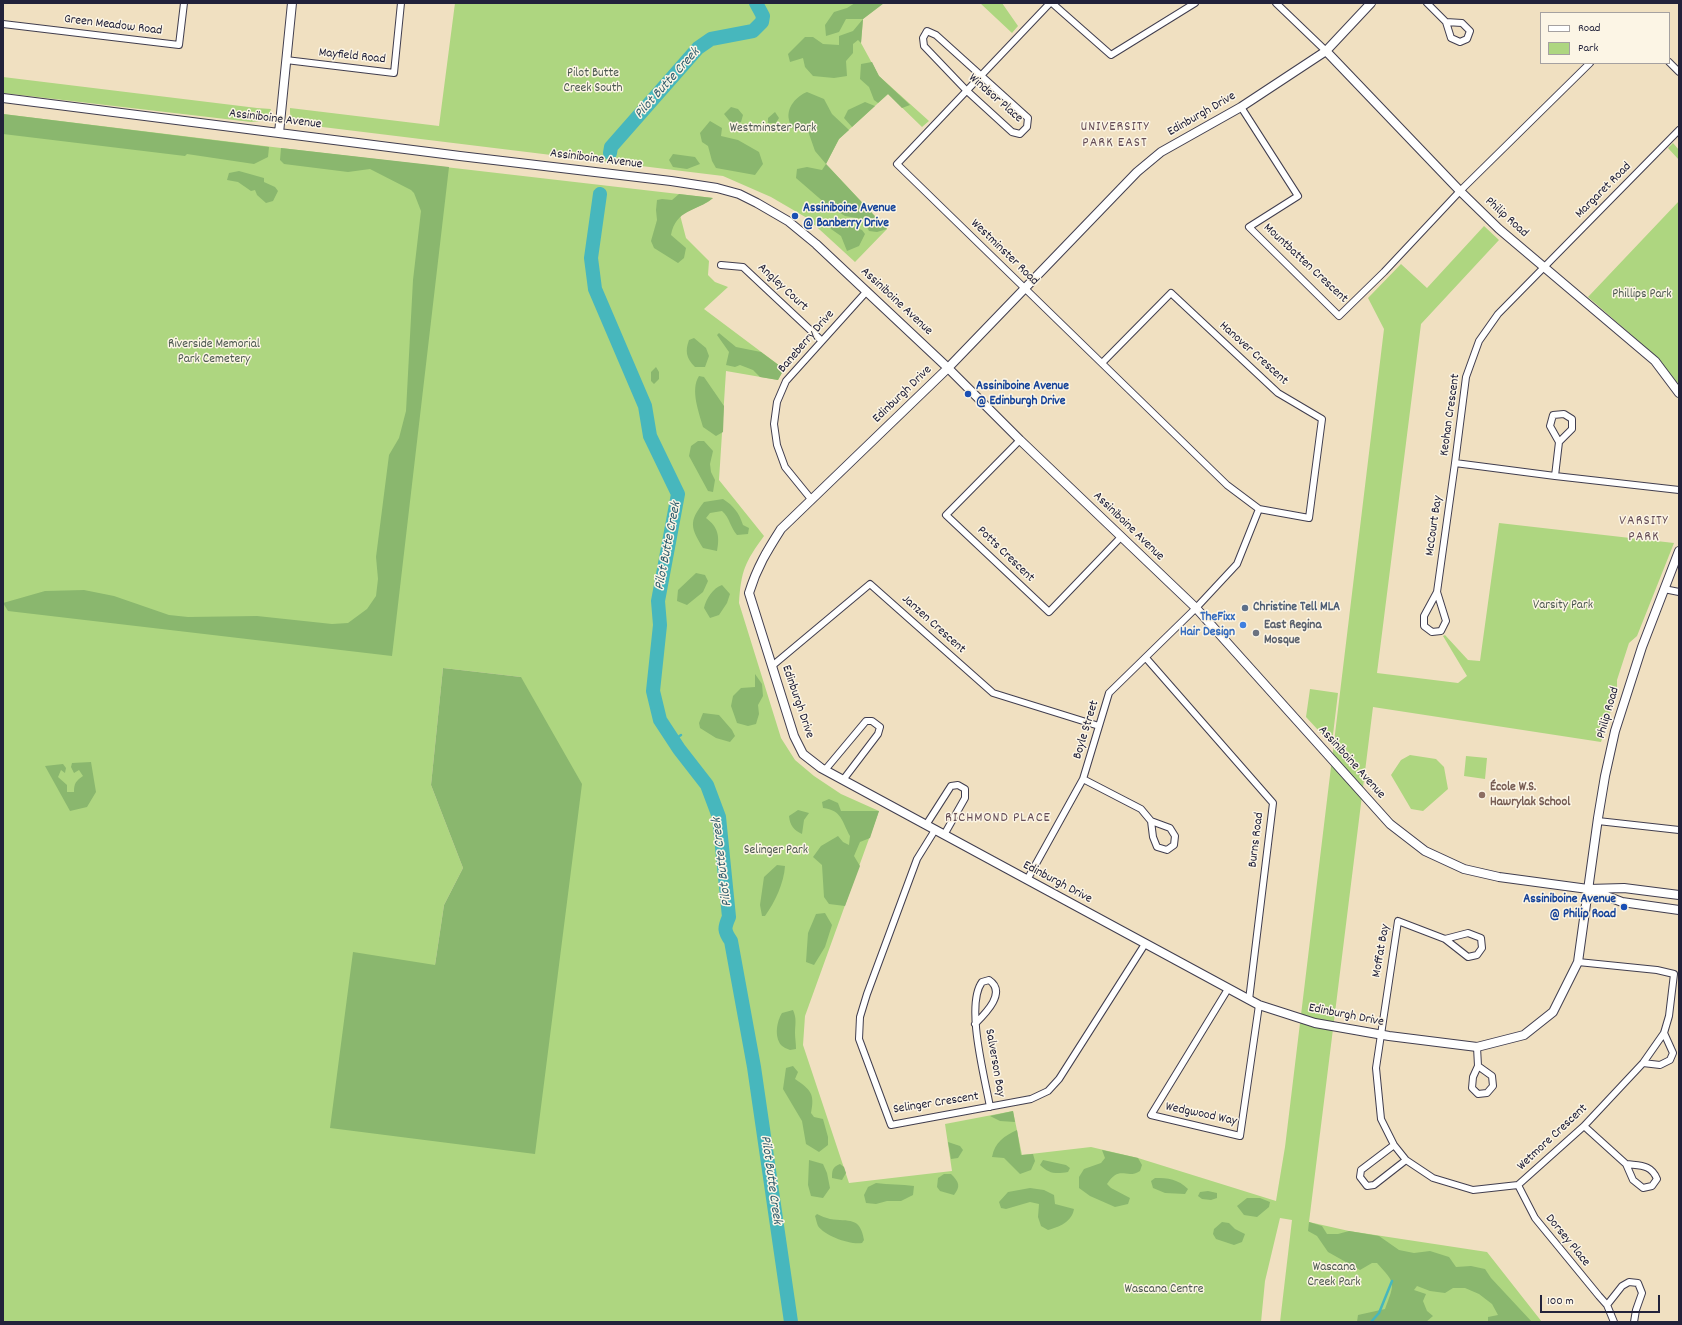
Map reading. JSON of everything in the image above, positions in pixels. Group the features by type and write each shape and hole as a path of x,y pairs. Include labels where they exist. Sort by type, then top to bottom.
{"street":[{"name":"Green Meadow Road","path":"3,24 179,45 184,3"},
{"path":"279,133 292,3"},
{"name":"Mayfield Road","path":"286,60 394,73 401,3"},
{"name":"Westminster Road","path":"1194,3 1112,55 1052,3 966,90 897,164 1227,485 1259,509"},
{"path":"1276,3 1326,51"},
{"name":"Edinburgh Drive","path":"1371,3 1326,51 1241,107 1162,152 1137,172 948,368 781,529 756,572 750,593 794,736 803,754 825,770 843,780 1259,1005 1315,1023 1380,1034 1477,1047 1524,1035 1553,1012 1578,962 1588,889"},
{"path":"1427,3 1446,22"},
{"name":"Windsor Place","path":"927,31 936,35 981,76 1028,118 1027,127 1020,134 1012,132 966,90 924,46 923,38 927,31"},
{"name":"Philip Road","path":"1326,51 1460,191 1500,229 1655,361 1679,393"},
{"path":"1670,63 1679,72"},
{"path":"1460,191 1589,64"},
{"name":"Assiniboine Avenue","path":"3,98 460,156 671,181 717,188 739,194 788,221 816,244 948,368 1020,440 1196,608 1390,824 1426,851 1464,869 1499,877 1588,889 1624,888 1679,895"},
{"name":"Mountbatten Crescent","path":"1241,107 1298,196 1249,227 1339,316 1384,272 1460,191"},
{"name":"Margaret Road","path":"1544,266 1679,130"},
{"name":"Angley Court","path":"721,265 743,266 822,341"},
{"name":"Keohan Crescent","path":"1544,266 1498,314 1479,341 1466,377 1455,463 1679,490"},
{"name":"Baneberry Drive","path":"811,499 785,467 777,445 774,424 777,402 786,381 867,291"},
{"name":"Hanover Crescent","path":"1102,363 1171,293 1278,393 1322,419 1309,518 1259,509"},
{"path":"1555,476 1559,442 1550,426 1553,415 1564,414 1572,419 1572,429 1559,442"},
{"name":"Potts Crescent","path":"1020,440 946,515 1049,612 1121,537"},
{"name":"McCourt Bay","path":"1437,592 1446,621 1441,631 1432,632 1424,626 1424,616 1437,592 1455,463"},
{"name":"Boyle Street","path":"1027,880 1083,779 1109,693 1196,608 1237,564 1259,509"},
{"name":"Philip Road","path":"1588,889 1605,776 1617,724 1642,647 1679,551"},
{"name":"Janzen Crescent","path":"772,666 870,584 993,693 1099,726"},
{"path":"1664,589 1679,592"},
{"name":"Burns Road","path":"1146,658 1273,803 1249,1000"},
{"path":"825,770 866,721 872,721 880,727 878,734 843,780"},
{"path":"1083,779 1141,809 1151,821 1170,828 1175,836 1174,845 1167,850 1157,847 1153,837 1151,821"},
{"path":"926,825 951,786 958,785 965,789 966,798 944,835"},
{"path":"1598,821 1679,830"},
{"name":"Selinger Crescent","path":"935,830 917,859 867,994 860,1017 859,1039 891,1125 1032,1099 1048,1091 1059,1078 1145,944"},
{"name":"Assiniboine Avenue","path":"1588,889 1622,902 1679,910"},
{"name":"Moffat Bay","path":"1380,1034 1398,921 1445,939 1468,957 1478,955 1482,948 1481,938 1468,933 1445,939"},
{"name":"Wetmore Crescent","path":"1380,1034 1376,1068 1381,1119 1394,1145 1406,1160 1433,1178 1473,1190 1518,1185 1584,1126 1643,1063 1664,1033 1669,1016 1674,974 1657,970 1578,962"},
{"name":"Salverson Bay","path":"975,1024 988,1011 997,991 994,984 989,980 982,982 978,988 975,1002 975,1024 990,1107"},
{"name":"Wedgwood Way","path":"1228,989 1151,1115 1240,1136 1259,1005"},
{"path":"1643,1063 1660,1065 1670,1060 1673,1053 1664,1033"},
{"path":"1477,1047 1478,1066 1473,1077 1472,1088 1478,1094 1488,1093 1493,1086 1492,1076 1478,1066"},
{"path":"1584,1126 1626,1164 1632,1180 1643,1188 1652,1186 1656,1179 1654,1171 1647,1167 1626,1164"},
{"path":"1394,1145 1361,1170 1360,1177 1367,1186 1374,1185 1406,1160"},
{"name":"Dorsey Place","path":"1518,1185 1535,1218 1607,1305 1614,1322"},
{"path":"1607,1305 1622,1286 1629,1282 1638,1283 1642,1293 1636,1310 1634,1322"}],"green space":[{"path":"455,3 884,3 863,19 861,43 879,76 929,121 922,127 888,94 839,139 826,164 887,229 855,262 807,218 771,197 723,176 298,124 292,120 290,116 290,108 439,126"},
{"path":"855,3 884,3 863,19 846,19 839,32 826,36 825,25 834,12 847,8"},
{"path":"980,3 1002,3 1018,26 1012,33"},
{"path":"863,19 861,43 858,40 853,44 853,53 846,61 847,76 834,78 813,76 805,67 803,58 790,62 788,54 805,37 813,37 823,44 839,45 839,36 853,31"},
{"path":"872,62 879,76 910,105 902,108 888,94 878,103 874,100 869,87 860,79 861,64"},
{"path":"3,77 271,109 268,118 262,121 251,122 3,93"},
{"path":"807,92 824,99 832,114 849,130 839,139 826,164 815,151 808,131 793,129 789,121 789,111 791,106 796,99"},
{"path":"865,102 875,106 852,127 844,118 848,110"},
{"path":"731,107 738,109 743,115 741,122 732,124 724,114"},
{"path":"775,112 779,118 776,123 768,123 768,118"},
{"path":"3,114 713,198 708,202 680,215 686,238 709,261 708,275 715,282 728,287 704,309 784,369 778,380 726,371 719,480 764,536 752,553 745,567 741,583 739,603 781,738 795,760 814,776 841,794 879,811 805,1016 803,1045 849,1183 952,1171 945,1124 1013,1111 1022,1155 1091,1147 1138,1158 1276,1201 1285,1147 1384,329 1368,298 1401,264 1427,288 1484,226 1499,240 1421,324 1377,673 1458,683 1467,676 1443,636 1445,635 1468,660 1480,661 1499,523 1674,543 1637,636 1629,643 1617,680 1617,691 1601,742 1373,707 1309,1222 1349,1231 1487,1252 1542,1322 1280,1322 1292,1220 1280,1218 1265,1281 1261,1322 3,1322","holes":["443,668 521,677 535,1154 435,965 444,905 463,868 431,785"]},
{"path":"3,114 269,147 268,157 254,164 187,154 185,156 3,134"},
{"path":"710,121 722,128 721,136 738,140 759,152 763,164 755,175 716,168 712,161 708,146 702,142 700,133"},
{"path":"1673,143 1679,150 1679,160 1668,148"},
{"path":"281,148 449,167 392,656 8,611 3,603 45,591 84,590 114,596 169,615 188,617 257,616 332,624 348,623 367,609 376,596 378,579 376,557 389,455 399,438 406,411 413,280 421,211 414,193 411,190 370,169 348,172 284,164 280,160"},
{"path":"673,154 695,157 700,164 687,169 673,167 669,160"},
{"path":"826,164 887,229 877,232 869,231 863,219 845,216 826,204 796,178 797,169 807,167 822,170"},
{"path":"239,171 264,178 264,182 275,187 278,191 273,201 266,203 257,195 255,190 251,191 238,182 227,180 229,173"},
{"path":"679,194 713,198 677,220 671,235 686,248 684,258 678,263 654,248 651,241 657,220 657,200 672,200"},
{"name":"Phillips Park","path":"1679,201 1679,383 1676,382 1650,351 1588,297"},
{"path":"834,220 862,230 865,234 859,246 847,251 841,236 831,229 829,224"},
{"path":"719,333 736,347 761,352 784,369 778,380 760,377 753,370 740,365 735,367 726,365 729,352 717,335"},
{"path":"694,338 706,348 709,356 705,367 695,367 688,357 687,351 689,340"},
{"path":"656,367 659,372 659,379 654,384 651,381 651,372"},
{"path":"699,376 704,377 724,406 723,432 716,436 703,427 699,415 695,388"},
{"path":"698,441 704,441 713,451 710,464 711,472 715,480 713,492 708,491 689,456 691,446"},
{"path":"723,499 736,510 743,525 749,528 748,534 737,535 722,511 710,513 706,518 716,528 718,536 717,551 703,548 694,530 693,520 695,515 704,502"},
{"path":"696,573 705,575 708,581 703,592 687,605 677,601 678,590"},
{"path":"722,585 730,594 727,603 719,615 710,618 704,608 705,605 713,591"},
{"path":"443,668 521,677 582,784 535,1154 330,1128 353,952 435,965 444,905 463,868 431,785"},
{"path":"755,674 762,684 763,696 758,705 759,714 756,724 748,726 737,723 731,706 733,696 741,688 755,687"},
{"path":"1310,689 1338,693 1332,743 1330,743 1306,717"},
{"path":"703,713 719,715 732,730 735,736 730,742 716,738 700,728 699,723"},
{"path":"1410,755 1436,759 1444,767 1448,789 1423,811 1411,809 1391,775 1401,760"},
{"path":"1466,756 1487,758 1485,779 1464,776"},
{"path":"91,762 96,792 87,807 70,811 45,766 63,764 66,768 65,773 61,770 58,777 67,785 67,792 74,792 76,782 83,776 79,770 74,773 71,767 72,763"},
{"path":"829,799 838,803 841,811 879,811 870,838 860,842 854,856 860,866 845,906 829,904 824,897 822,865 813,857 821,846 838,836 843,842 849,845 850,836 841,818 834,811 823,808 822,802"},
{"path":"798,810 809,813 804,820 802,834 793,827 789,816"},
{"path":"777,865 785,866 783,879 772,905 765,916 762,916 760,905 764,877"},
{"path":"825,913 832,925 825,947 814,965 806,962 808,933 816,914"},
{"path":"793,1010 795,1019 796,1049 790,1050 781,1045 777,1029 782,1013"},
{"path":"793,1066 798,1072 795,1079 805,1086 812,1097 811,1113 814,1117 823,1119 828,1137 828,1145 819,1152 806,1144 802,1121 783,1089 786,1068"},
{"path":"1013,1111 1015,1122 1000,1121 990,1116"},
{"path":"1017,1130 1021,1155 1033,1154 1035,1161 1031,1170 1020,1174 1004,1158 992,1157 998,1143"},
{"path":"948,1142 960,1146 963,1150 958,1158 951,1159"},
{"path":"1102,1150 1138,1158 1142,1165 1140,1171 1131,1174 1119,1173 1107,1184 1111,1188 1130,1198 1128,1204 1115,1207 1090,1196 1079,1188 1079,1177 1084,1169 1101,1163 1105,1158"},
{"path":"809,1160 823,1164 827,1173 830,1188 823,1198 811,1196 808,1185"},
{"path":"1043,1160 1066,1165 1070,1168 1068,1172 1050,1172 1040,1165"},
{"path":"840,1164 844,1167 846,1173 842,1180 832,1178 832,1173 835,1166"},
{"path":"944,1174 951,1174 956,1179 958,1189 954,1195 940,1191 937,1187 938,1178"},
{"path":"1155,1178 1173,1180 1188,1189 1185,1194 1165,1193 1153,1188 1151,1181"},
{"path":"876,1183 914,1186 913,1195 901,1201 887,1201 876,1204 866,1203 864,1195 868,1187"},
{"path":"1030,1188 1044,1190 1054,1195 1055,1204 1074,1209 1073,1214 1068,1221 1048,1230 1041,1226 1038,1217 1039,1204 1030,1202 1006,1209 1001,1208 999,1202 1008,1192"},
{"path":"1208,1191 1217,1193 1217,1198 1211,1200 1202,1199 1198,1196 1200,1192"},
{"path":"1247,1198 1260,1198 1270,1202 1269,1207 1257,1217 1244,1215 1237,1206"},
{"path":"817,1214 830,1219 853,1222 860,1227 864,1240 862,1243 851,1243 826,1233 818,1226 815,1216"},
{"path":"1222,1222 1229,1223 1235,1229 1245,1234 1242,1242 1234,1245 1216,1239 1213,1234 1214,1229"},
{"path":"1309,1222 1322,1226 1327,1234 1338,1234 1349,1231 1379,1236 1399,1250 1414,1253 1430,1251 1449,1257 1456,1267 1471,1266 1485,1269 1491,1278 1532,1322 1488,1322 1488,1317 1498,1315 1492,1304 1479,1294 1465,1288 1453,1288 1445,1293 1430,1291 1417,1286 1414,1290 1426,1294 1423,1301 1427,1311 1433,1316 1426,1322 1357,1322 1358,1315 1385,1309 1391,1293 1391,1280 1377,1263 1372,1263 1360,1270 1328,1252 1317,1236 1308,1231"}],"waterway":[{"name":"Pilot Butte Creek","path":"610,153 611,147 698,48 711,39 753,31 762,22 763,16 756,3"},
{"name":"Pilot Butte Creek","path":"600,194 591,258 595,289 645,406 650,436 678,494 658,601 660,625 653,691 660,720 679,749 707,785 719,817 729,917 726,924 726,929 727,935 731,941 754,1067 791,1322"},
{"path":"677,744 678,737 681,735"},
{"path":"1371,1322 1379,1313 1392,1281"}],"place":[{"name":"Assiniboine Avenue @ Banberry Drive","path":"795,216"},
{"name":"Assiniboine Avenue @ Edinburgh Drive","path":"968,394"},
{"name":"Christine Tell MLA","path":"1245,608"},
{"name":"TheFixx Hair Design","path":"1243,625"},
{"name":"East Regina Mosque","path":"1256,633"},
{"name":"École W.S. Hawrylak School","path":"1482,795"},
{"name":"Assiniboine Avenue @ Philip Road","path":"1624,907"}],"district":[{"name":"UNIVERSITY PARK EAST","path":"1115,136"},
{"name":"VARSITY PARK","path":"1644,530"},
{"name":"RICHMOND PLACE","path":"998,819"}],"park label":[{"name":"Pilot Butte Creek South","path":"593,82"},
{"name":"Westminster Park","path":"773,129"},
{"name":"Riverside Memorial Park Cemetery","path":"214,352"},
{"name":"Varsity Park","path":"1563,606"},
{"name":"Selinger Park","path":"776,851"},
{"name":"Wascana Creek Park","path":"1334,1276"},
{"name":"Wascana Centre","path":"1164,1290"}]}
